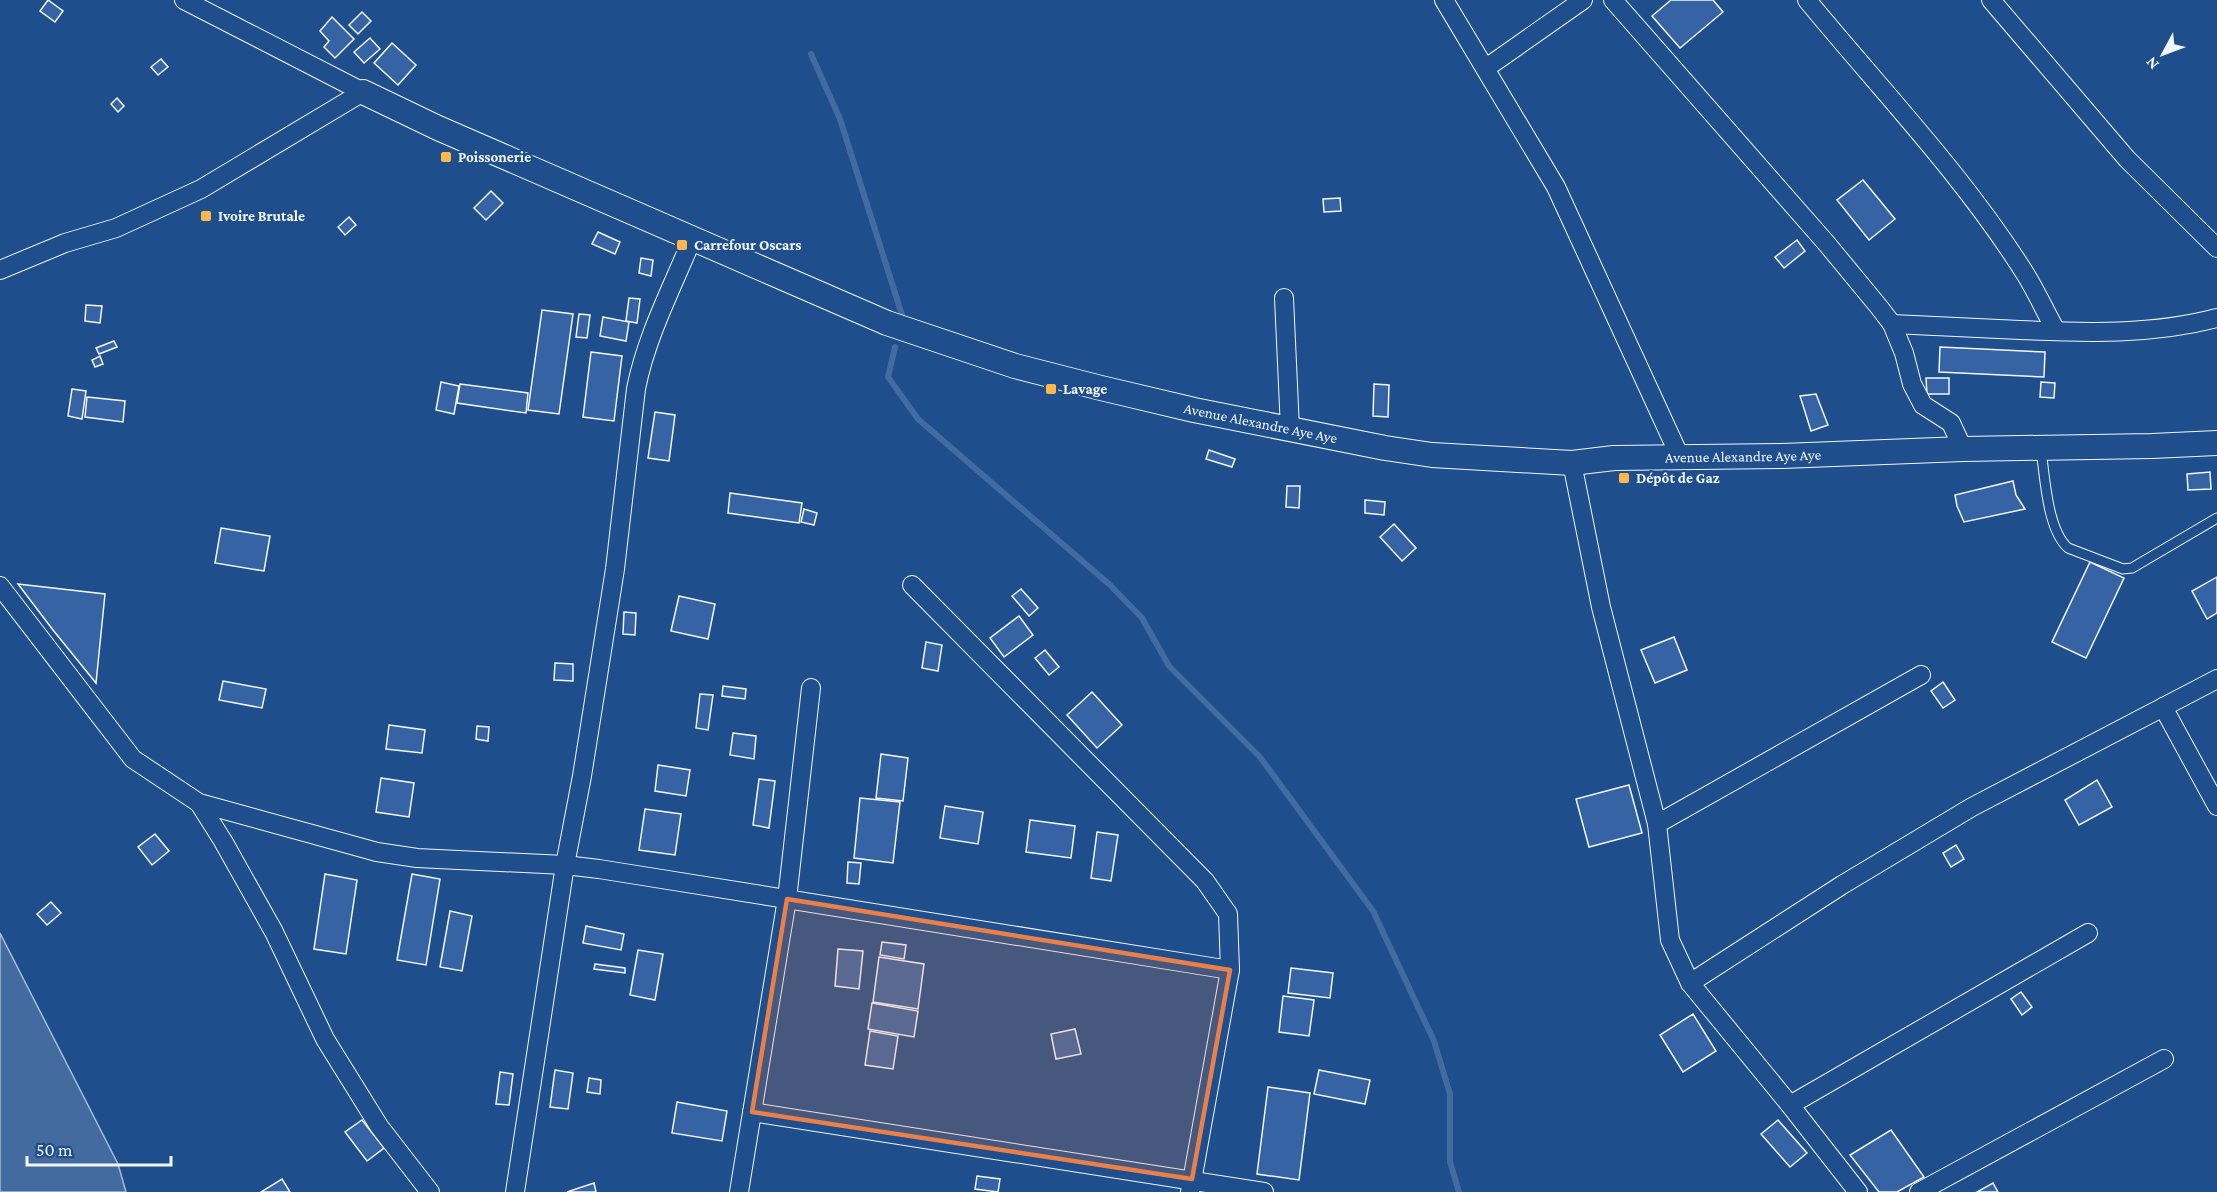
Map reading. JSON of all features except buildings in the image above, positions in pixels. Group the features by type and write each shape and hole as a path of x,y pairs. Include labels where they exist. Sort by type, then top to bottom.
{"street":[{"path":"184,0 363,92"},
{"path":"1444,0 1556,187 1680,457"},
{"path":"1486,68 1583,0"},
{"path":"1614,0 1827,244 1892,324 1904,353 1912,384 1923,405 1951,423 1963,449"},
{"path":"1808,0 1923,136 1987,219 2026,276 2056,331"},
{"path":"1991,0 2127,159 2217,248"},
{"path":"0,270 65,243 116,228 201,189 363,92"},
{"name":"Avenue Alexandre Aye Aye","path":"363,92 438,128 878,319 1015,366 1194,410 1290,429 1431,455 1572,463 1614,458 1782,456 2217,443"},
{"path":"515,1192 565,865 582,776 615,569 637,381 656,325 692,239"},
{"path":"1284,298 1290,429"},
{"path":"1892,324 2124,332 2203,322 2217,318"},
{"path":"1572,463 1601,607 1657,824 1670,940 1690,982 1791,1105 1858,1192"},
{"path":"912,585 1205,881 1228,914 1230,969 1191,1186"},
{"path":"0,586 133,759 199,803 377,852 417,858 565,865 1230,969"},
{"path":"1657,824 1921,675"},
{"path":"1690,982 1842,885 1972,807 2217,679"},
{"path":"738,1192 787,899 811,688"},
{"path":"2163,707 2217,806"},
{"path":"199,803 274,932 326,1039 379,1126 430,1192"},
{"path":"1791,1105 2088,933"},
{"path":"1919,1192 2164,1059"},
{"path":"752,1112 1191,1186 1264,1192"}],"lane":[{"path":"2040,448 2054,523 2061,541 2068,548 2123,569 2132,568 2217,518"}],"highlighted area":[{"path":"787,899 1230,970 1192,1179 752,1112"}],"water":[{"path":"0,933 118,1164 126,1192 0,1192"}],"waterway":[{"path":"811,54 840,119 902,315"},
{"path":"895,347 888,377 918,419 1110,585 1142,618 1169,666 1260,757 1373,911 1434,1041 1450,1094 1450,1162 1459,1192"}],"place":[{"name":"Poissonerie","path":"446,157"},
{"name":"Ivoire Brutale","path":"206,216"},
{"name":"Carrefour Oscars","path":"682,245"},
{"name":"Lavage","path":"1051,389"},
{"name":"Dépôt de Gaz","path":"1624,478"}]}
